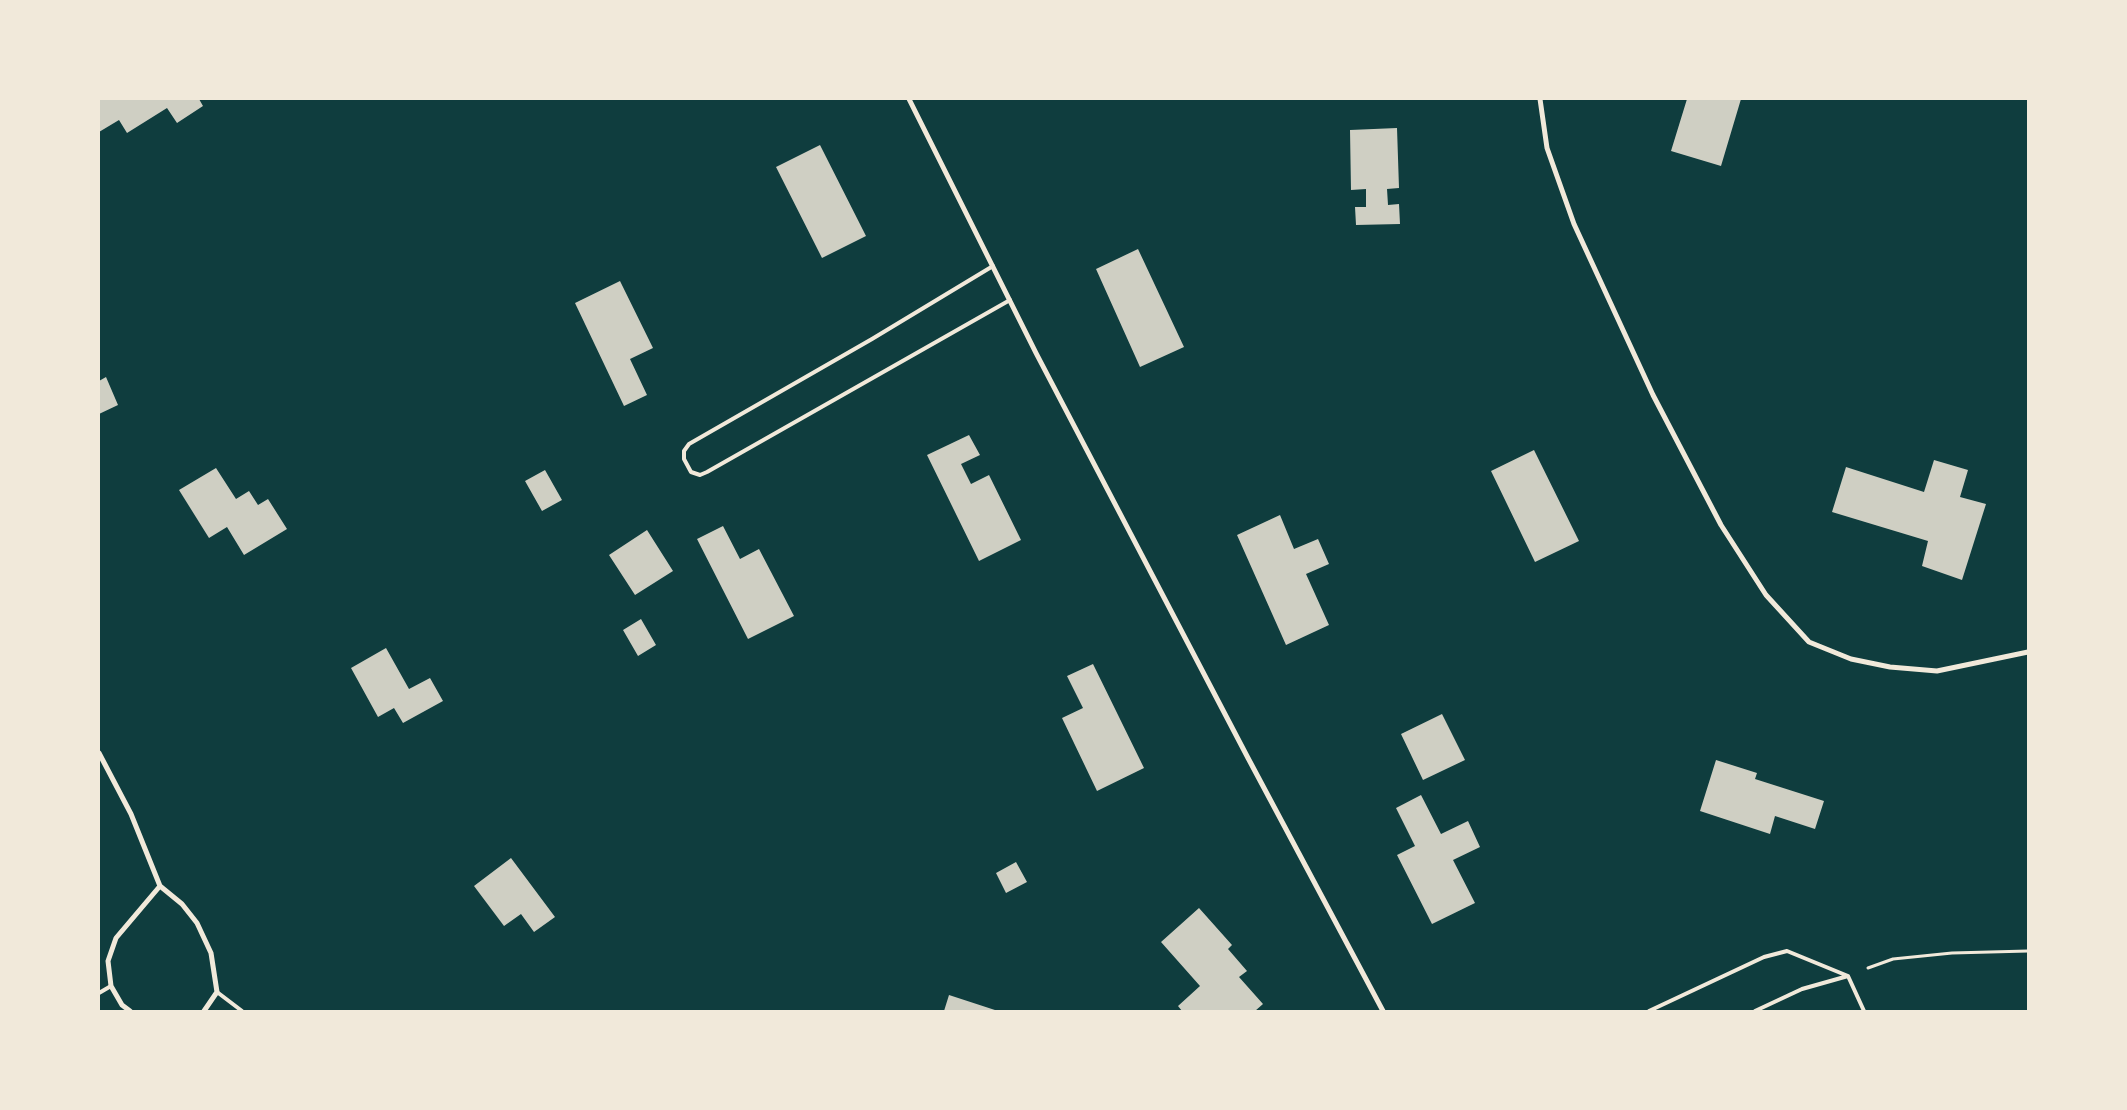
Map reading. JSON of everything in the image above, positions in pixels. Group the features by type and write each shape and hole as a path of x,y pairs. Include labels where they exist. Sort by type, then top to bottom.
{"street":[{"path":"909,99 1010,300 1248,758 1383,1011"},
{"path":"1540,99 1547,148 1574,224 1658,403 1721,525 1766,595 1808,642 1851,658 1890,667 1937,671 2028,652"},
{"path":"99,753 131,814 160,886 182,904 196,923 211,953 217,992 204,1011"},
{"path":"130,1011 122,1005 111,986 108,961 116,938 160,886"}],"lane":[{"path":"994,266 872,339 689,444 684,450 684,459 691,472 700,475 707,472 1010,300"},
{"path":"1649,1011 1764,957 1788,951 1848,976 1864,1011"},
{"path":"1755,1011 1802,989 1848,976"},
{"path":"99,993 111,986"},
{"path":"217,992 242,1011"}],"path":[{"path":"1848,976 1893,959 1952,952 2028,952"}],"building":[{"path":"99,99 199,99 203,106 177,123 167,108 127,133 119,120 99,132"},
{"path":"1687,99 1741,99 1721,166 1671,151"},
{"path":"1397,128 1399,188 1387,189 1388,205 1399,204 1400,224 1356,225 1355,207 1366,207 1366,189 1351,190 1350,130"},
{"path":"820,145 866,236 822,258 776,167"},
{"path":"1138,249 1184,347 1140,367 1096,269"},
{"path":"620,281 653,348 630,359 647,395 624,406 575,303"},
{"path":"106,377 118,405 99,414 99,381"},
{"path":"969,435 980,455 961,464 971,484 989,475 1021,540 979,561 927,455"},
{"path":"1534,450 1579,541 1535,562 1491,471"},
{"path":"1934,460 1968,470 1960,497 1986,504 1962,580 1922,566 1928,541 1832,512 1846,467 1924,492"},
{"path":"216,468 236,499 249,491 258,505 268,499 287,529 244,555 227,527 209,538 179,490"},
{"path":"545,470 562,500 542,511 525,481"},
{"path":"1280,515 1294,549 1318,539 1329,564 1306,574 1329,625 1286,645 1237,535"},
{"path":"723,526 740,559 759,549 794,616 748,639 697,539"},
{"path":"647,530 673,571 635,595 609,555"},
{"path":"641,619 656,645 638,656 623,630"},
{"path":"386,648 409,689 430,678 443,701 403,723 394,708 378,717 351,668"},
{"path":"1093,664 1144,768 1097,791 1062,718 1083,708 1067,676"},
{"path":"1442,714 1465,760 1423,780 1401,734"},
{"path":"1716,760 1757,773 1755,779 1824,801 1815,829 1775,816 1770,834 1700,811"},
{"path":"1421,795 1441,834 1468,821 1480,847 1453,860 1475,903 1432,924 1397,855 1415,846 1396,808"},
{"path":"511,858 555,917 534,932 521,914 504,926 474,886"},
{"path":"1016,862 1027,882 1006,893 996,873"},
{"path":"1199,908 1232,945 1228,949 1247,971 1239,977 1263,1004 1255,1011 1182,1011 1178,1006 1200,986 1161,942"},
{"path":"949,995 998,1011 944,1011"}]}
